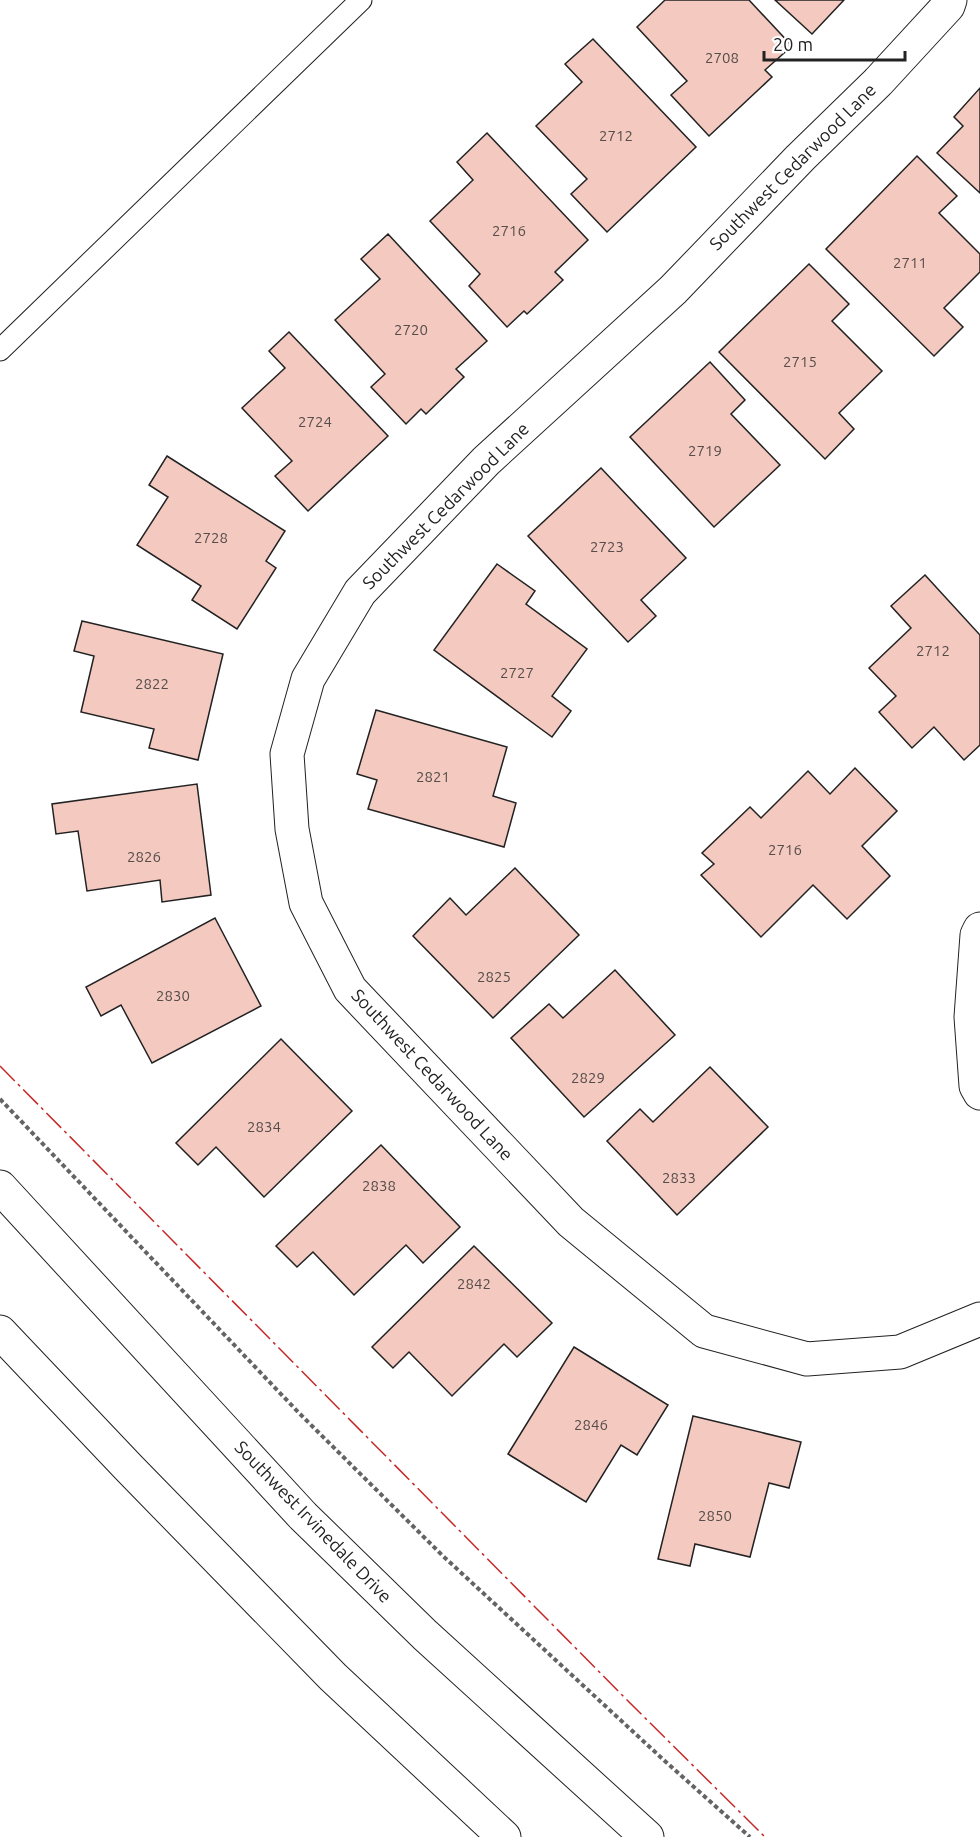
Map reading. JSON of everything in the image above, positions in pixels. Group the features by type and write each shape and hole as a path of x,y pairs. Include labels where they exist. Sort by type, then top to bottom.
{"street":[{"name":"Southwest Cedarwood Lane","path":"950,0 948,6 878,82 800,158 673,290 486,461 360,592 308,679 287,754 292,829 306,903 350,989 571,1222 704,1331 807,1359 900,1352 980,1319"},
{"path":"980,929 977,935 971,1017 976,1086 980,1094"},
{"name":"Southwest Irvinedale Drive","path":"0,1187 303,1516 424,1635 647,1837"},
{"path":"0,1332 333,1677 504,1837"}],"lane":[{"path":"0,350 361,0"}],"path":[{"path":"0,1099 299,1413 418,1531 667,1763 750,1837"}],"building":[{"path":"665,0 749,0 792,46 765,70 772,77 709,136 671,95 687,81 637,27"},
{"path":"775,0 844,0 812,34"},
{"path":"593,39 696,147 607,232 571,194 587,179 536,126 582,82 565,64"},
{"path":"980,88 980,193 937,153 963,126 954,117"},
{"path":"487,133 588,240 555,272 563,280 527,314 524,311 507,327 469,286 480,274 430,221 473,180 457,162"},
{"path":"917,156 957,196 939,213 980,254 980,272 944,308 963,327 934,356 826,249"},
{"path":"388,234 487,341 456,369 464,377 426,414 421,409 406,424 371,387 385,374 335,320 380,279 361,259"},
{"path":"809,264 849,304 832,321 882,371 839,413 854,429 825,459 719,352"},
{"path":"289,332 388,436 308,511 275,476 292,461 242,408 285,368 269,351"},
{"path":"710,362 745,400 731,414 780,465 714,527 630,437"},
{"path":"167,456 285,531 266,561 276,568 237,629 192,600 201,586 137,545 168,497 149,485"},
{"path":"601,468 686,558 641,600 656,616 628,642 528,536"},
{"path":"497,564 535,591 526,604 587,649 552,696 571,711 552,737 434,650"},
{"path":"925,575 980,635 980,745 964,760 934,727 912,748 879,712 896,696 869,668 911,628 891,606"},
{"path":"82,621 223,654 198,760 149,748 154,729 81,712 94,656 74,651"},
{"path":"376,710 507,747 493,796 516,803 504,847 368,809 377,780 357,774"},
{"path":"855,768 897,811 862,846 890,876 847,919 813,885 761,937 701,875 714,864 702,853 750,807 761,818 808,771 830,794"},
{"path":"197,784 211,895 162,902 160,880 87,891 78,831 56,834 52,804"},
{"path":"515,868 579,935 493,1018 413,936 450,898 466,915"},
{"path":"215,918 261,1006 152,1063 121,1005 101,1016 86,987"},
{"path":"615,970 675,1035 584,1117 511,1038 549,1004 563,1018"},
{"path":"281,1039 352,1111 264,1197 216,1147 198,1165 176,1143"},
{"path":"710,1067 768,1127 677,1215 607,1141 640,1109 653,1122"},
{"path":"381,1145 460,1227 423,1263 406,1245 354,1295 313,1252 297,1267 276,1246"},
{"path":"474,1246 552,1323 517,1357 504,1344 452,1396 409,1352 393,1368 372,1347"},
{"path":"574,1347 668,1405 637,1455 621,1445 586,1502 508,1454"},
{"path":"693,1416 801,1442 789,1488 769,1483 750,1557 695,1544 690,1566 658,1559"}],"power":[{"path":"0,1066 765,1837"}]}
